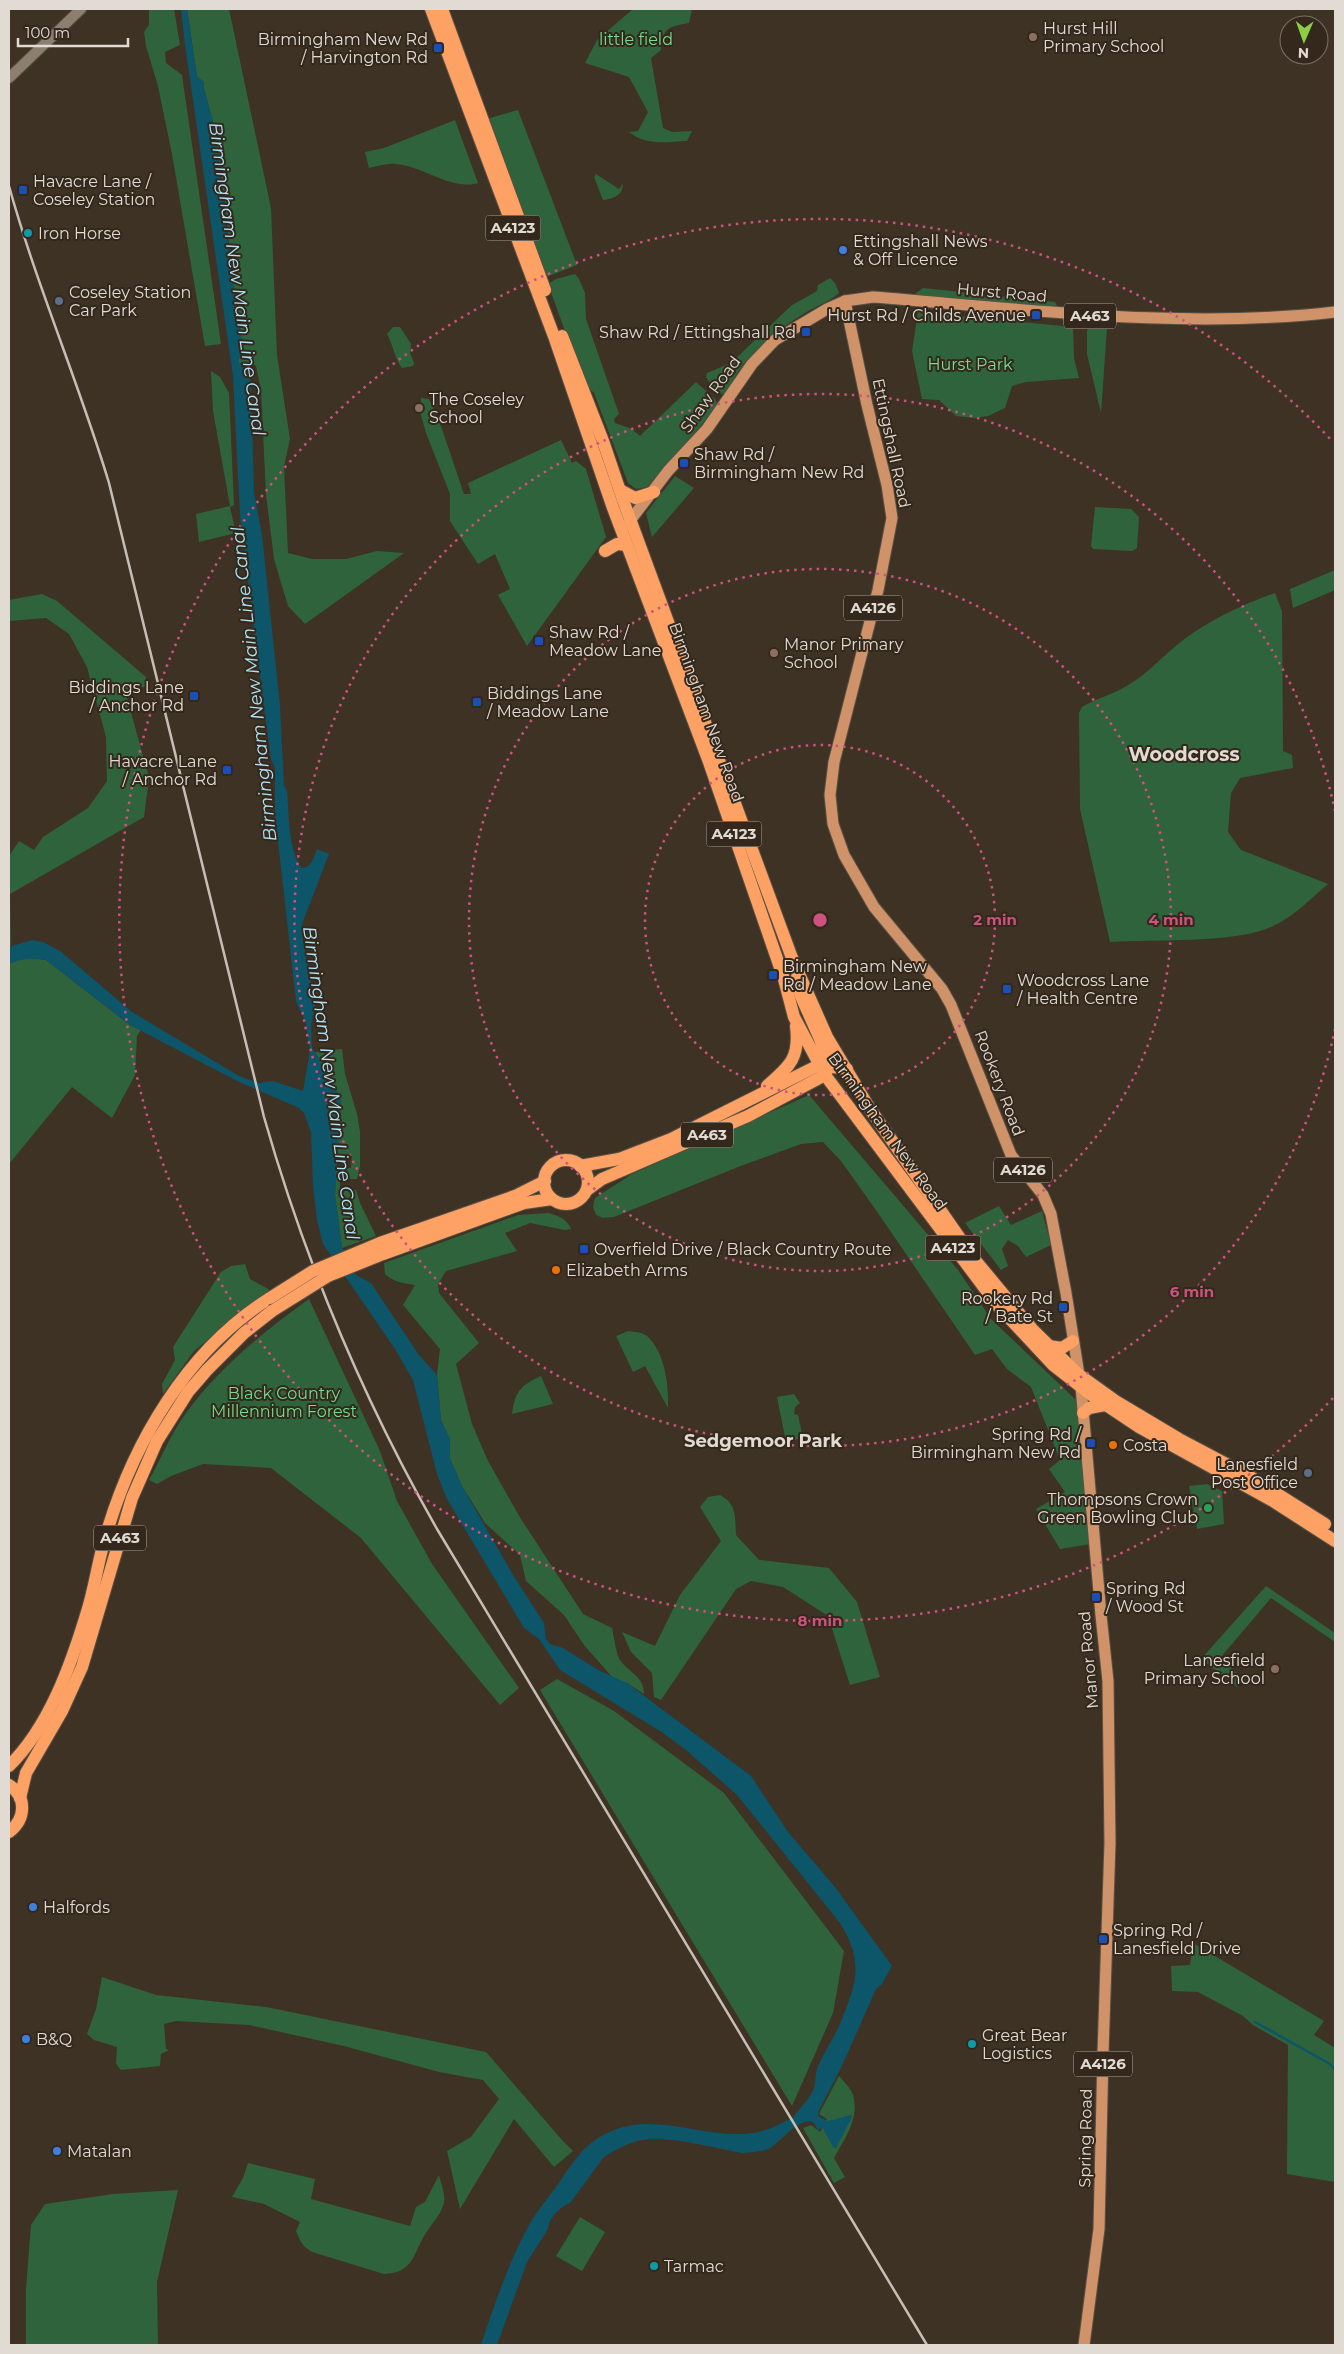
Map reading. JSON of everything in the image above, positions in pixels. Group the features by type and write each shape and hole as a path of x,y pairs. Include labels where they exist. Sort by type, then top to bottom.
{"highway":[{"name":"Birmingham New Road","path":"431,9 450,46 620,490 792,958 827,1037 870,1109 975,1260 1016,1312 1079,1380 1105,1405 1157,1438 1335,1531"},
{"name":"Birmingham New Road","path":"442,9 450,46"},
{"name":"Birmingham New Road","path":"479,122 627,545 709,762 784,978 794,1016 824,1069 998,1306 1035,1348 1079,1380 1179,1439 1249,1476 1300,1512 1335,1541"},
{"path":"620,490 635,498 654,492"},
{"path":"605,551 617,544 627,545"},
{"name":"A4123","path":"792,958 800,994 824,1069"},
{"name":"A463","path":"758,1095 789,1066 795,1056 798,1042 794,1016"},
{"path":"824,1069 847,1069"},
{"name":"A463","path":"580,1166 604,1163 634,1154 678,1135 758,1095 824,1069"},
{"name":"A463","path":"587,1190 602,1179 748,1116 824,1069"},
{"path":"568,1161 580,1166 588,1178 587,1190 582,1197 571,1204 559,1203 552,1199 547,1192 545,1181 548,1170 559,1162 568,1161"},
{"name":"A463","path":"381,1249 515,1196 545,1181"},
{"name":"A463","path":"9,1832 18,1824 21,1816 20,1798 26,1773 62,1711 82,1667 132,1498 157,1440 188,1392 271,1304 313,1271 524,1204 552,1199"},
{"name":"A463","path":"9,1766 44,1718 71,1659 87,1612 105,1537 119,1495 137,1453 153,1423 179,1384 207,1351 241,1319 271,1304"},
{"path":"1048,1346 1062,1348 1068,1346 1073,1341"},
{"path":"1083,1413 1089,1408 1105,1405"},
{"path":"9,1785 20,1798"}],"main road":[{"path":"9,78 81,9"},
{"name":"Hurst Road","path":"845,301 873,297 1081,316 1183,320 1287,317 1335,312"},
{"name":"Shaw Road","path":"622,531 654,492 668,471 707,429 743,375 762,353 788,331 845,301"},
{"name":"Ettingshall Road","path":"845,301 867,406 888,485 892,518 878,590 834,762 830,795 833,824 839,842 874,906"},
{"name":"Rookery Road","path":"874,906 942,989 951,1004 1011,1155 1038,1188 1048,1204 1066,1293 1079,1380"},
{"name":"Manor Road","path":"1079,1380 1107,1662 1111,1781"},
{"name":"Spring Road","path":"1084,2345 1099,2229 1111,1781"}],"green space":[{"path":"149,9 174,9 180,45 165,52 166,63 182,75 221,344 205,346 172,154 158,86 146,46 144,32 149,25"},
{"path":"187,9 229,9 271,208 277,355 290,439 284,466 288,553 312,559 346,559 377,551 404,553 305,624 288,606 274,559 266,495 261,390 256,366 249,362 245,364 239,363 238,358 243,348 235,301 225,204 214,126 204,89 204,82 197,77"},
{"name":"little field","path":"633,9 692,9 689,23 668,29 663,37 661,50 651,58 663,128 672,132 692,131 687,141 650,141 629,132 638,131 648,112 629,77 585,63 597,40"},
{"path":"518,110 577,265 544,278 483,120"},
{"path":"455,120 478,183 458,184 417,169 396,164 369,168 365,152 384,148"},
{"path":"596,174 619,189 623,184 619,194 610,199 603,200 594,177"},
{"path":"575,274 585,293 586,319 619,414 614,419 615,423 632,429 640,436 696,382 716,400 717,407 647,487 636,489 628,483 594,393 584,384 548,284 556,279"},
{"path":"830,278 835,283 839,293 793,320 770,337 741,368 726,393 720,394 714,389 706,377 707,373 731,363 792,305 817,291 818,285"},
{"path":"923,288 1055,302 1060,312 911,297"},
{"name":"Hurst Park","path":"918,312 1073,327 1074,358 1079,378 1026,382 1012,386 1005,408 988,416 974,418 956,416 939,400 922,399 912,351"},
{"path":"1091,325 1107,328 1101,413 1087,354 1087,331"},
{"path":"393,327 400,327 411,344 410,353 414,363 413,366 402,368 398,361 387,334"},
{"path":"211,371 220,377 229,393 234,505 230,507 236,533 199,542 196,514 230,506 213,411"},
{"path":"421,398 429,399 442,429 464,494 471,494 468,483 561,440 572,463 576,461 586,469 606,537 527,646 498,595 510,589 495,554 478,564 450,521 450,494 426,433 420,412"},
{"path":"675,476 694,488 652,537 646,513"},
{"path":"1095,507 1131,509 1139,517 1137,548 1132,551 1093,549 1091,546"},
{"path":"1335,570 1335,590 1293,608 1290,589"},
{"path":"1275,593 1282,611 1283,751 1292,755 1293,768 1240,778 1231,793 1228,832 1241,850 1328,884 1288,917 1273,926 1257,932 1238,936 1194,940 1110,942 1080,809 1079,713 1082,707 1120,690 1139,678 1177,645 1199,629 1236,609"},
{"path":"42,594 57,601 146,677 145,687 134,687 126,690 126,694 149,778 144,817 10,894 11,946 9,947 9,856 19,841 34,850 43,837 88,808 107,781 106,737 87,667 69,634 46,618 9,621 9,600"},
{"path":"20,959 46,960 130,1025 141,1030 137,1036 135,1075 112,1118 72,1087 9,1164 9,964"},
{"path":"342,1049 345,1074 357,1114 360,1132 360,1166 357,1179 340,1179 340,1190 356,1190 360,1203 376,1236 342,1248 335,1195 336,1169 351,1168 352,1156 337,1154 341,1101 315,1052"},
{"path":"809,1095 958,1270 991,1319 1076,1400 1091,1544 1060,1549 1036,1509 1065,1492 1049,1469 1060,1460 1031,1387 1007,1369 992,1349 975,1355 841,1161 823,1142 801,1144 614,1217 603,1218 596,1215 593,1207 595,1198 632,1174"},
{"path":"999,1206 1011,1225 1042,1211 1051,1245 1026,1257 1018,1246 1008,1240 1002,1249 1008,1266 1001,1270 965,1223"},
{"path":"549,1213 562,1218 571,1229 565,1230 530,1223 505,1233 517,1251 446,1271 438,1284 439,1293 479,1343 456,1364 472,1424 488,1461 521,1519 583,1614 612,1628 618,1656 641,1682 644,1694 627,1683 613,1678 584,1645 564,1615 526,1581 520,1555 485,1523 462,1486 450,1459 441,1420 437,1375 440,1349 403,1305 415,1285 402,1283 385,1274 384,1263 518,1215"},
{"name":"Black Country Millennium Forest","path":"245,1264 250,1279 270,1290 194,1351 163,1394 162,1384 175,1360 173,1347 221,1272 231,1266"},
{"name":"Black Country Millennium Forest","path":"309,1299 380,1451 397,1501 432,1564 519,1688 500,1705 361,1538 271,1468 203,1464 171,1476 157,1484 149,1480 171,1437 186,1413 213,1380 259,1337"},
{"path":"628,1331 638,1332 647,1336 658,1351 667,1380 668,1408 645,1366 633,1372 616,1336"},
{"path":"541,1376 553,1404 512,1414 515,1400 523,1386"},
{"path":"794,1394 800,1403 795,1407 794,1414 798,1415 803,1438 786,1442 777,1397"},
{"name":"Thompsons Crown Green Bowling Club","path":"1207,1484 1222,1491 1224,1524 1197,1529 1189,1486"},
{"path":"720,1495 730,1503 734,1512 736,1535 759,1560 829,1568 857,1602 880,1677 850,1685 828,1616 783,1587 751,1581 736,1589 661,1700 654,1697 652,1673 631,1652 622,1632 655,1646 680,1595 721,1541 700,1507 708,1497"},
{"path":"1266,1586 1335,1633 1335,1642 1271,1598 1221,1657 1243,1680 1237,1687 1201,1659"},
{"path":"557,1679 614,1711 724,1793 844,1951 833,2013 792,2106 540,1690"},
{"path":"1193,1943 1324,2021 1314,2035 1335,2048 1335,2182 1287,2174 1288,2045 1253,2025 1243,2016 1198,1992 1172,1991 1171,1966 1190,1965"},
{"path":"102,1977 156,1995 266,2007 486,2052 573,2151 554,2167 514,2119 460,2209 447,2151 471,2137 499,2099 483,2080 439,2072 344,2046 249,2025 176,2021 164,2024 166,2049 169,2050 161,2054 160,2066 121,2070 116,2064 117,2047 94,2040 87,2034 96,2009"},
{"path":"839,2076 852,2092 855,2112 847,2135 834,2158 845,2177 834,2183 803,2128 811,2125 820,2132 827,2119 819,2114"},
{"path":"248,2163 315,2179 311,2199 410,2226 416,2207 425,2202 439,2175 444,2202 440,2213 407,2266 394,2273 384,2274 312,2252 302,2243 296,2231 300,2222 264,2204 232,2197 243,2178"},
{"path":"178,2190 157,2282 158,2345 26,2345 26,2288 31,2225 45,2204 113,2194"},
{"path":"580,2217 605,2232 582,2271 556,2256"}],"water":[{"name":"Birmingham New Main Line Canal","path":"181,9 187,9 197,77 204,82 204,89 214,126 235,301 243,348 243,356 239,358 239,363 245,364 251,384 254,492 262,535 280,706 284,786 287,791 292,842 297,861 302,868 310,864 317,849 329,854 302,924 302,935 315,1005 311,1025 312,1048 323,1065 326,1066 341,1101 335,1195 342,1248 356,1275 371,1283 419,1355 437,1375 441,1420 450,1439 450,1459 462,1486 513,1575 544,1623 546,1639 550,1644 563,1648 600,1671 627,1683 751,1776 788,1832 835,1887 892,1966 882,1984 876,1989 841,2068 818,2112 818,2116 828,2121 851,2115 852,2117 836,2148 833,2147 822,2127 818,2131 814,2123 810,2121 794,2128 770,2148 760,2151 743,2153 706,2145 653,2139 631,2143 612,2152 603,2158 570,2203 559,2210 550,2221 548,2229 527,2262 497,2345 481,2345 513,2257 534,2217 581,2153 598,2138 620,2128 643,2124 733,2134 756,2132 778,2125 792,2117 813,2091 816,2071 837,2031 850,1998 855,1974 855,1962 848,1937 840,1923 737,1795 686,1750 660,1731 560,1670 539,1639 524,1628 447,1499 437,1474 413,1380 395,1349 323,1244 317,1220 313,1186 311,1132 304,1113 299,1108 239,1082 130,1025 46,960 27,959 9,964 9,947 32,940 43,942 60,951 132,1012 239,1076 259,1083 273,1081 303,1091 310,1051 306,1023 296,1001 275,815 275,768 271,759 240,516 233,376"}],"waterway":[{"path":"1255,2022 1330,2064 1335,2070"}],"railway":[{"path":"9,186 32,261 85,409 109,483 264,1117 298,1224 338,1328 385,1430 437,1529 927,2345"}],"place":[{"name":"Hurst Hill Primary School","path":"1033,37"},
{"name":"Birmingham New Rd / Harvington Rd","path":"438,48"},
{"name":"Havacre Lane / Coseley Station","path":"23,190"},
{"name":"Iron Horse","path":"28,233"},
{"name":"Ettingshall News & Off Licence","path":"843,250"},
{"name":"Coseley Station Car Park","path":"59,301"},
{"name":"Hurst Rd / Childs Avenue","path":"1036,315"},
{"name":"Shaw Rd / Ettingshall Rd","path":"806,332"},
{"name":"The Coseley School","path":"419,408"},
{"name":"Shaw Rd / Birmingham New Rd","path":"684,463"},
{"name":"Shaw Rd / Meadow Lane","path":"539,641"},
{"name":"Manor Primary School","path":"774,653"},
{"name":"Biddings Lane / Anchor Rd","path":"194,696"},
{"name":"Biddings Lane / Meadow Lane","path":"477,702"},
{"name":"Havacre Lane / Anchor Rd","path":"227,770"},
{"name":"Birmingham New Rd / Meadow Lane","path":"773,975"},
{"name":"Woodcross Lane / Health Centre","path":"1007,989"},
{"name":"Overfield Drive / Black Country Route","path":"584,1249"},
{"name":"Elizabeth Arms","path":"556,1270"},
{"name":"Rookery Rd / Bate St","path":"1063,1307"},
{"name":"Spring Rd / Birmingham New Rd","path":"1091,1443"},
{"name":"Costa","path":"1113,1445"},
{"name":"Lanesfield Post Office","path":"1308,1473"},
{"name":"Thompsons Crown Green Bowling Club","path":"1208,1508"},
{"name":"Spring Rd / Wood St","path":"1096,1597"},
{"name":"Lanesfield Primary School","path":"1275,1669"},
{"name":"Halfords","path":"33,1907"},
{"name":"Spring Rd / Lanesfield Drive","path":"1103,1939"},
{"name":"B&Q","path":"26,2039"},
{"name":"Great Bear Logistics","path":"972,2044"},
{"name":"Matalan","path":"57,2151"},
{"name":"Tarmac","path":"654,2266"}],"district":[{"name":"Woodcross","path":"1184,754"},
{"name":"Sedgemoor Park","path":"763,1441"}]}
